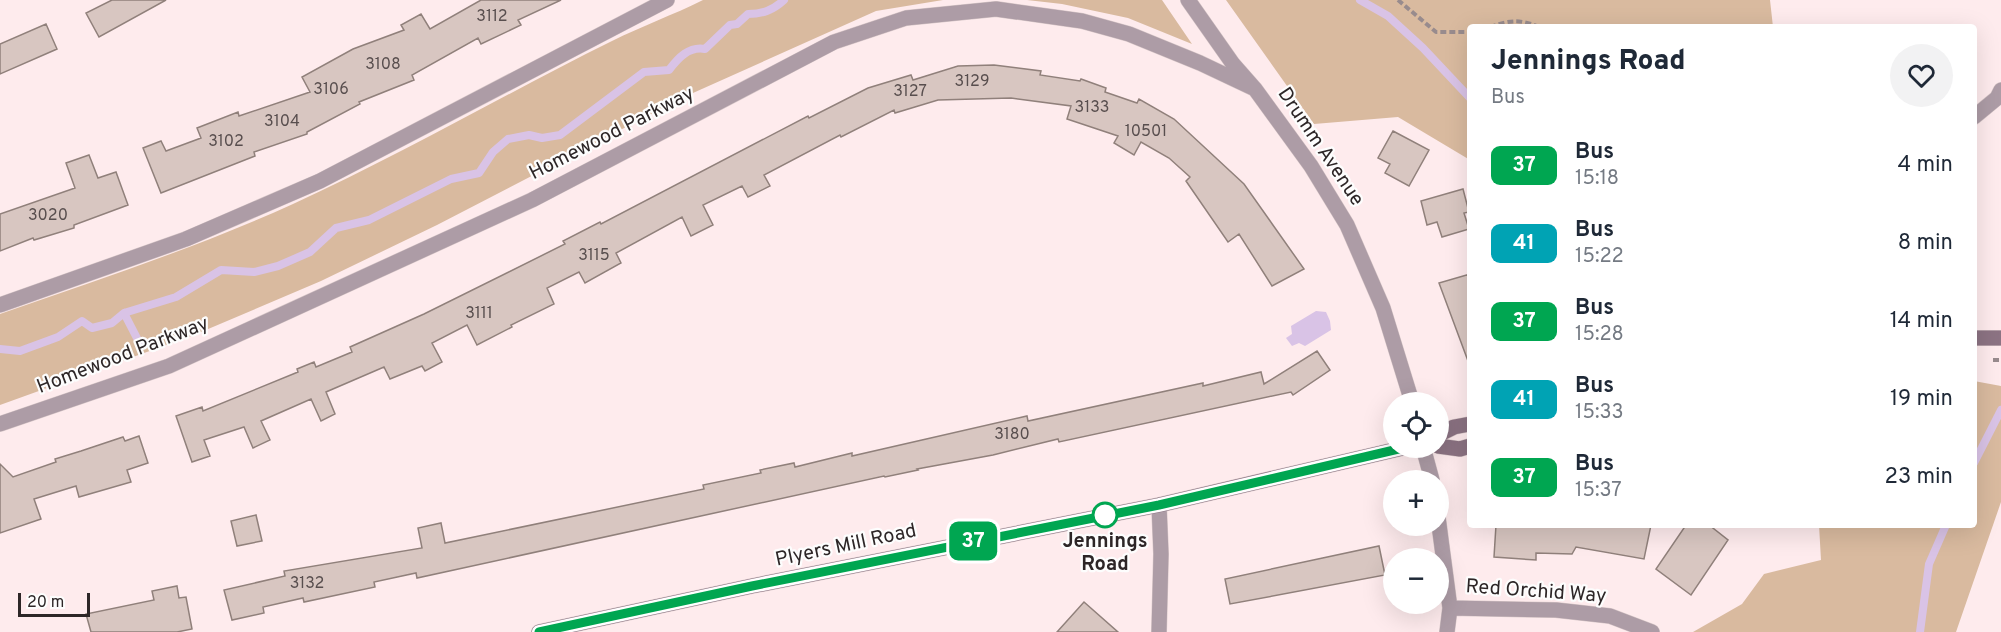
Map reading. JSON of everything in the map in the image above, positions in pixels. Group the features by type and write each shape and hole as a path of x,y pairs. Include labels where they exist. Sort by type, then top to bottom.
{"street":[{"path":"0,305 186,239 321,181 667,0"},
{"name":"Drumm Avenue","path":"1188,0 1233,64 1255,89 1311,166 1347,225 1383,308 1409,392"},
{"name":"Homewood Parkway","path":"0,424 170,366 532,200 834,42 906,18 996,9 1082,21 1129,34 1200,63 1255,89"},
{"path":"1977,115 1997,98 2001,90"},
{"path":"1449,430 1467,425"},
{"path":"1449,448 1460,449 1467,447"},
{"name":"Plyers Mill Road","path":"539,632 752,586 1159,505 1383,453"},
{"path":"1159,505 1161,554 1159,632"},
{"path":"1441,536 1450,608 1447,632"},
{"name":"Red Orchid Way","path":"1450,608 1556,610 1610,616 1652,632"}],"path":[{"path":"1398,0 1436,32 1467,32"},
{"path":"1498,24 1523,20 1532,24"},
{"path":"1993,360 2001,360"}],"shaded area":[{"path":"703,0 943,0 876,11 684,97 437,225 321,281 194,335 0,405 0,314 184,249 293,204 374,165 612,41"},
{"path":"1027,0 1162,0 1192,44 1128,18 1062,4"},
{"path":"1226,0 1770,0 1773,24 1467,24 1467,158 1398,117 1314,124"},
{"path":"1316,311 1326,312 1331,330 1305,346 1299,343 1292,346 1286,338 1292,334 1291,326"},
{"path":"1977,382 2001,386 2001,502 1956,632 1693,632 1742,604 1764,574 1821,560 1819,528 1977,528"}],"building":[{"path":"112,0 166,0 99,37 86,13"},
{"path":"481,0 561,0 518,20 521,25 481,44 478,38 412,75 414,80 359,102 360,104 307,134 254,152 255,156 161,193 143,148 161,141 166,151 201,138 197,128 238,112 239,116 310,92 302,77 353,49 404,30 401,25 421,14 430,29"},
{"path":"46,24 57,49 0,74 0,44"},
{"path":"994,65 1041,71 1040,75 1080,81 1081,79 1106,88 1105,92 1137,103 1139,99 1174,119 1244,184 1304,269 1272,286 1239,234 1228,242 1186,181 1190,177 1169,158 1141,142 1134,155 1114,143 1118,136 1067,119 1071,106 1011,98 938,100 895,113 894,110 841,137 840,135 764,175 770,186 748,197 742,186 703,205 713,225 691,236 682,217 616,253 621,263 585,283 579,272 547,288 554,304 477,345 467,325 432,343 442,362 425,371 422,366 390,379 384,367 326,392 335,414 321,421 311,399 261,421 270,440 253,448 244,427 204,440 210,456 192,462 176,416 202,407 203,411 298,372 297,369 314,362 316,367 352,352 350,347 424,314 565,244 563,241 600,222 601,224 808,116 809,118 868,88 911,75 913,80 958,66"},
{"path":"1393,131 1429,150 1409,186 1385,173 1390,164 1378,158"},
{"path":"89,155 98,178 116,172 128,205 74,225 74,228 34,240 33,238 0,251 0,214 75,188 66,163"},
{"path":"1463,189 1467,204 1467,212 1464,213 1467,230 1442,237 1437,222 1427,225 1421,201"},
{"path":"1467,275 1467,358 1439,283"},
{"path":"1317,351 1330,370 1293,395 1291,392 1059,442 1058,439 993,455 884,476 417,578 416,573 374,582 375,587 304,602 303,598 263,607 264,613 232,620 224,590 285,576 284,571 422,548 418,528 441,523 445,543 704,489 703,485 761,473 760,470 794,463 795,467 852,453 852,456 1027,416 1028,421 1261,372 1264,384"},
{"path":"139,436 148,463 127,470 131,482 79,497 76,486 34,499 41,519 0,533 0,464 13,477 56,462 55,459 123,437 125,441"},
{"path":"256,515 262,541 237,546 231,521"},
{"path":"1496,528 1650,528 1644,559 1576,547 1572,554 1536,553 1536,560 1494,557"},
{"path":"1684,528 1713,528 1728,540 1691,595 1656,569"},
{"path":"1379,546 1383,565 1383,575 1230,604 1225,579"},
{"path":"177,586 179,598 186,597 192,629 177,632 91,632 86,614 154,600 152,591"},
{"path":"1084,602 1118,632 1057,632"}],"waterway":[{"path":"0,349 20,351 58,337 82,321 92,328 112,323 124,313 176,297 221,270 254,272 278,266 310,252 336,228 369,220 451,179 479,173 493,152 508,139 529,135 542,138 560,135 644,72 669,70 684,54 694,49 705,49 730,25 737,24 748,14 768,11 784,0"},
{"path":"1360,0 1388,16 1423,48 1467,95"},
{"path":"124,313 140,344"},
{"path":"1977,457 2001,410"},
{"path":"1920,632 1929,564 1945,528"}],"bus line":[{"name":"37","path":"539,632 752,586 1159,505 1383,453"}],"place":[{"name":"Jennings Road","path":"1105,515"}]}
